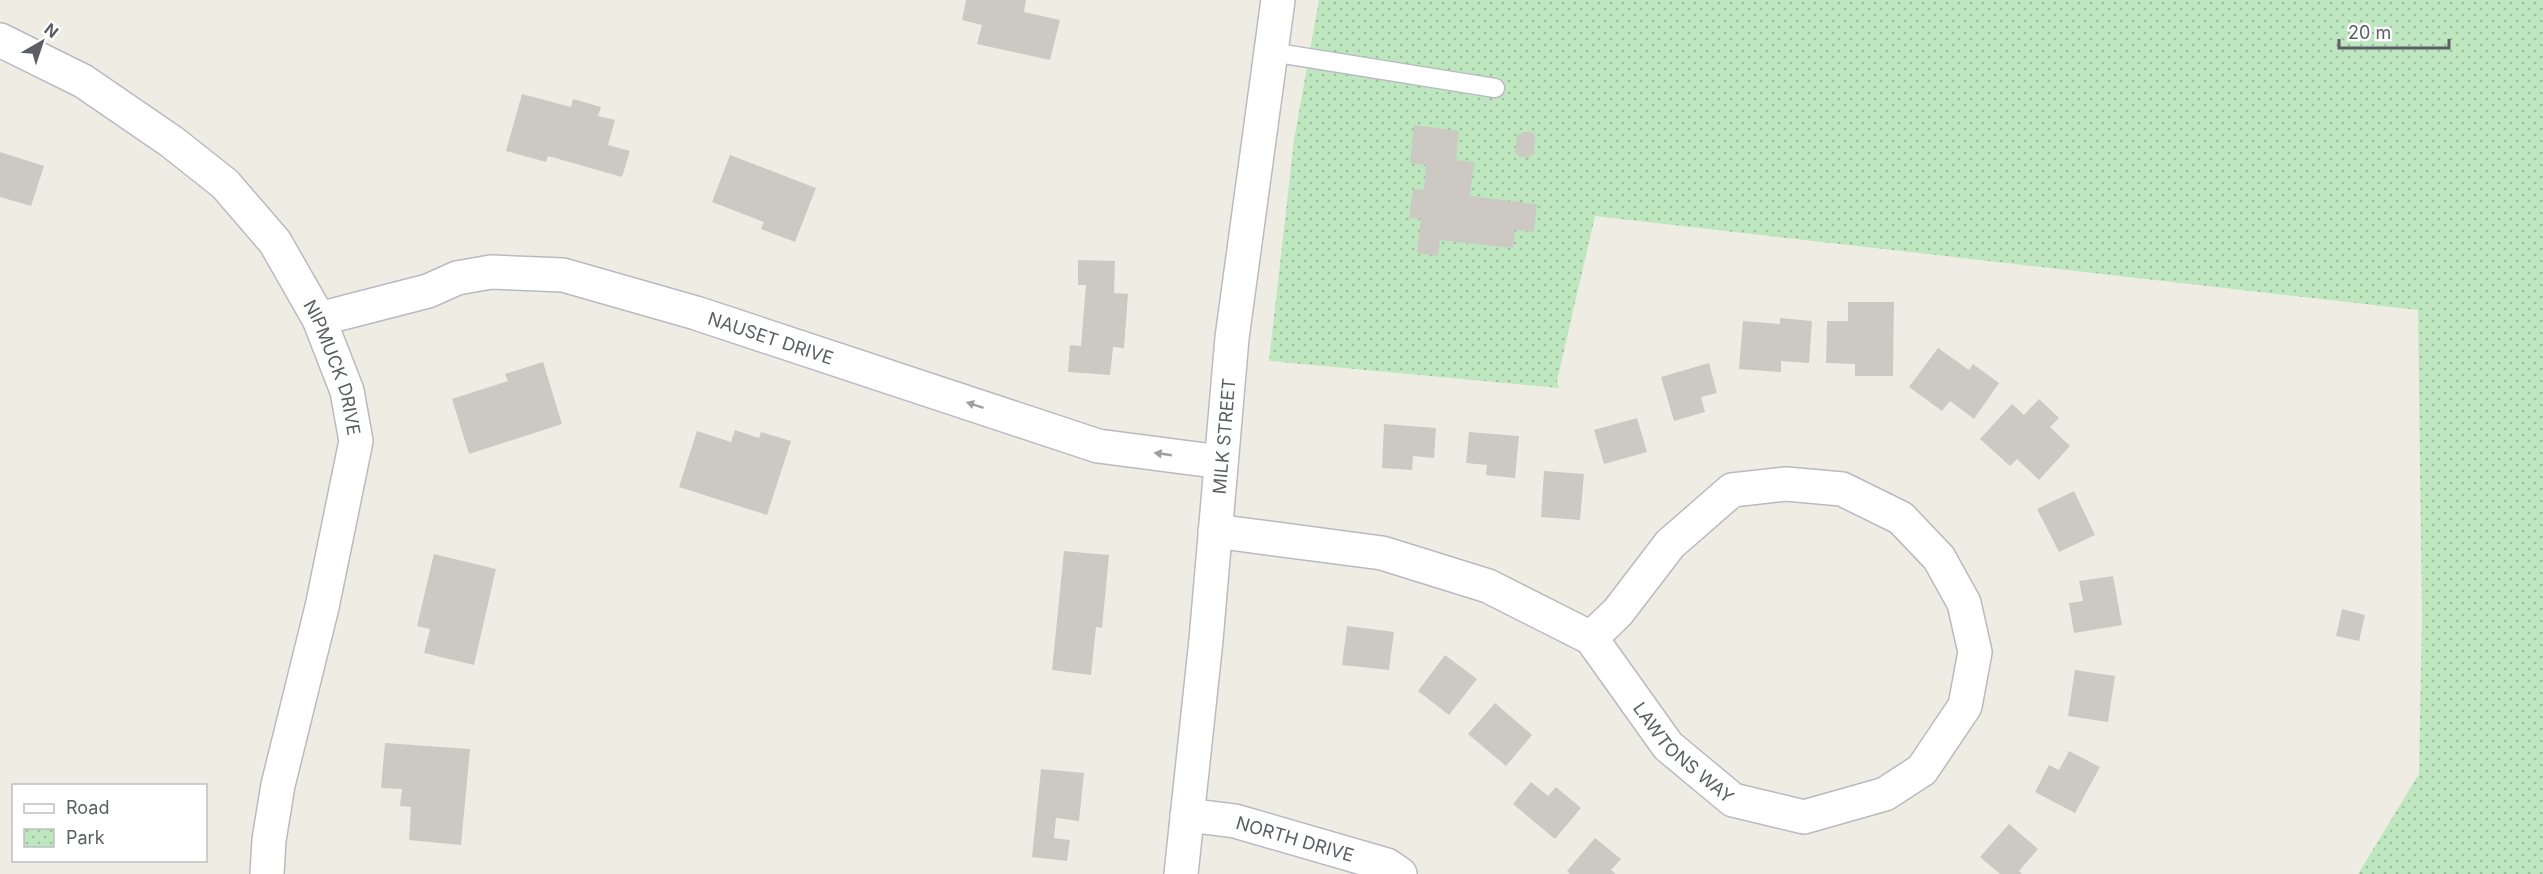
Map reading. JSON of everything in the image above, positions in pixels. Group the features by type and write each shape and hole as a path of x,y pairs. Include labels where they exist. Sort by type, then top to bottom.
{"street":[{"name":"MILK STREET","path":"1180,874 1232,338 1278,0"},
{"name":"NIPMUCK DRIVE","path":"0,40 83,81 172,142 225,184 275,242 319,319 347,391 356,441 322,607 278,785 269,840 267,874"},
{"name":"NAUSET DRIVE","path":"319,319 428,291 457,278 491,272 562,275 696,313 1098,446 1221,462"},
{"name":"LAWTONS WAY","path":"1215,531 1382,553 1488,585 1591,638 1668,746 1733,800 1804,817 1885,794 1922,770 1965,706 1975,652 1964,603 1939,558 1901,518 1842,489 1786,484 1732,490 1670,544 1618,612 1591,638"},
{"name":"NORTH DRIVE","path":"1187,815 1235,821 1387,865 1400,874"}],"lane":[{"path":"1271,52 1495,88"}],"green space":[{"path":"1319,0 2543,0 2543,874 2358,874 2419,774 2422,617 2418,310 1595,216 1557,381 1559,388 1269,361 1294,140"}],"building":[{"path":"966,0 1026,0 1024,12 1060,20 1050,60 977,44 982,25 962,20"},
{"path":"522,94 571,107 573,99 601,107 598,116 615,120 608,145 630,151 622,177 548,156 546,162 506,151"},
{"path":"1414,125 1459,131 1456,160 1474,162 1470,196 1537,204 1534,232 1515,230 1513,248 1440,240 1438,256 1417,253 1421,219 1409,218 1413,189 1424,190 1426,165 1410,163"},
{"path":"1523,132 1531,132 1535,136 1534,154 1527,158 1520,157 1515,152 1517,136"},
{"path":"0,152 44,166 31,206 0,197"},
{"path":"730,155 816,188 795,242 761,229 764,222 712,202"},
{"path":"1078,260 1115,261 1114,293 1128,294 1124,348 1113,347 1110,375 1068,372 1070,345 1081,346 1086,285 1078,285"},
{"path":"1848,302 1894,302 1893,376 1855,376 1855,364 1826,363 1827,321 1848,321"},
{"path":"1780,318 1812,321 1809,363 1781,361 1781,372 1739,369 1743,321 1780,324"},
{"path":"1938,348 1969,370 1973,364 1999,383 1974,419 1950,401 1942,411 1909,387"},
{"path":"543,362 562,424 469,454 452,399 508,381 505,374"},
{"path":"1709,363 1717,393 1701,397 1705,412 1674,421 1661,377"},
{"path":"2039,399 2059,418 2050,427 2070,446 2039,480 2017,459 2010,466 1980,439 2012,404 2024,415"},
{"path":"1637,418 1647,452 1604,464 1594,430"},
{"path":"1384,424 1436,428 1434,458 1413,456 1412,470 1382,468"},
{"path":"735,430 759,438 761,432 791,441 767,515 679,487 697,431 731,442"},
{"path":"1469,432 1519,436 1515,478 1486,475 1487,465 1466,463"},
{"path":"1544,471 1584,474 1580,520 1541,517"},
{"path":"2074,491 2095,535 2059,552 2037,509"},
{"path":"1064,551 1109,555 1102,628 1096,627 1091,675 1052,670"},
{"path":"434,554 496,569 474,665 424,653 430,629 417,626"},
{"path":"2113,576 2122,625 2074,633 2069,603 2083,601 2079,581"},
{"path":"2342,609 2365,615 2359,641 2336,636"},
{"path":"1347,626 1394,632 1389,670 1342,665"},
{"path":"1445,655 1477,679 1449,715 1418,691"},
{"path":"2075,670 2115,676 2108,722 2068,716"},
{"path":"1495,703 1532,735 1506,766 1468,734"},
{"path":"385,743 470,749 461,845 409,840 411,807 400,806 402,789 381,788"},
{"path":"2069,751 2100,767 2075,813 2035,792 2049,765 2059,770"},
{"path":"1041,769 1084,773 1079,821 1056,818 1054,838 1070,840 1067,861 1032,857"},
{"path":"1531,782 1548,796 1556,787 1581,808 1555,839 1513,804"},
{"path":"2009,824 2038,849 2019,871 2022,874 2000,874 1980,857"},
{"path":"1595,838 1621,859 1611,870 1616,874 1570,874 1567,871"}]}
